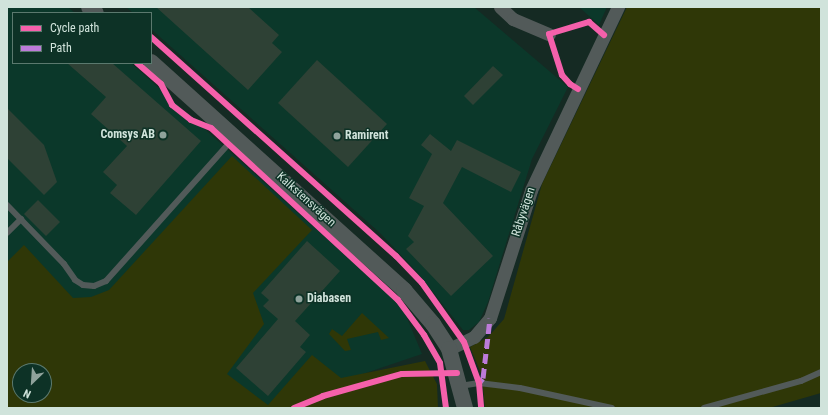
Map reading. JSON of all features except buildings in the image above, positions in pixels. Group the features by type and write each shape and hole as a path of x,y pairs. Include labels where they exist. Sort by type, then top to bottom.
{"street":[{"path":"500,7 513,19 549,34"},
{"name":"Råbyvägen","path":"449,349 474,337 490,318 530,190 618,7"},
{"name":"Kalkstensvägen","path":"152,63 399,285 433,324 449,349"},
{"path":"449,349 465,408"}],"lane":[{"path":"7,206 64,264 75,280 84,285 94,286 106,281 235,137"},
{"path":"7,233 21,219"},
{"path":"704,408 801,381 821,372"},
{"path":"460,386 479,383 520,388 612,408"}],"shaded area":[{"name":"Diabasen","path":"7,7 68,7 74,12 12,12 12,64 132,64 402,306 422,354 262,408 7,408"},
{"path":"126,7 474,7 568,87 532,159 488,302 479,322 469,330 463,330 418,273 380,233 152,30 152,12 132,12"},
{"path":"579,7 607,7 599,25"},
{"path":"627,7 821,7 821,393 769,408 485,408 482,376 470,347 488,337 504,319 542,184"},
{"path":"232,156 312,230 253,293 264,324 227,374 268,405 312,355 341,378 425,361 437,384 438,408 7,408 7,262 24,245 73,298 91,297 109,290"},
{"path":"362,313 389,338 381,340 378,332 347,339 351,350 345,351 329,334 332,329 342,336"}],"marked path":[{"path":"479,383 483,378 490,318"}],"cycle path":[{"path":"578,89 570,84 562,75 549,34 589,22 604,35"},
{"path":"152,38 396,256 422,283 464,342 479,383 481,408"},
{"path":"138,64 161,84 172,105 191,120 211,128 398,300 424,335 440,363 446,408"},
{"path":"294,408 323,396 402,374 457,373"}],"place":[{"name":"Comsys AB","path":"163,135"},
{"name":"Ramirent","path":"337,136"},
{"name":"Diabasen","path":"299,299"}]}
